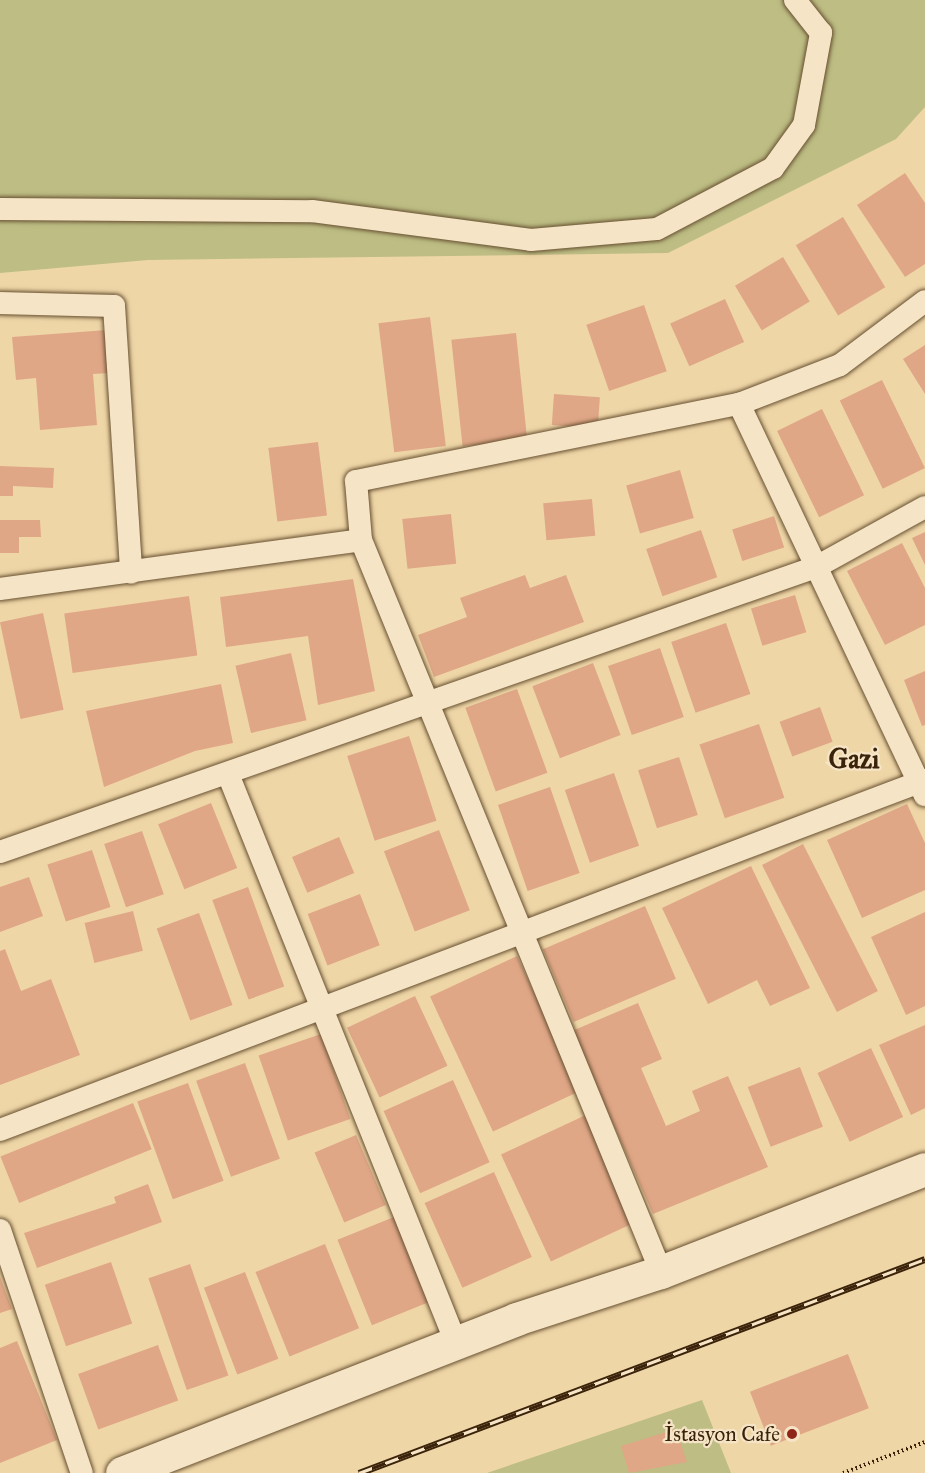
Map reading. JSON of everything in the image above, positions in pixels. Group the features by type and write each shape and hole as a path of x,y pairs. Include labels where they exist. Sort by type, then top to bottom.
{"street":[{"path":"0,209 312,211 531,240 657,229 773,168 804,125 821,33 795,0"},
{"path":"661,1272 523,932 426,707 361,540 356,481 739,404 840,365 925,302"},
{"path":"0,303 114,306 131,572"},
{"path":"0,1130 523,932 923,786 739,404"},
{"path":"0,852 426,707 816,567 925,507"},
{"path":"0,589 361,540"},
{"path":"228,774 456,1343"},
{"path":"122,1473 456,1343 661,1272 925,1169"},
{"path":"0,1230 82,1473"}],"path":[{"path":"843,1473 925,1442"}],"green space":[{"path":"0,0 925,0 925,107 896,139 668,253 148,260 0,273"},
{"path":"702,1400 731,1473 487,1473"}],"building":[{"path":"905,173 925,203 925,264 905,277 857,205"},
{"path":"843,217 885,287 838,316 796,245"},
{"path":"783,257 810,302 762,330 735,286"},
{"path":"725,299 744,342 689,366 670,323"},
{"path":"644,305 667,371 609,391 586,325"},
{"path":"430,317 446,446 394,452 378,323"},
{"path":"107,330 110,373 93,374 97,425 40,430 36,378 16,380 12,337"},
{"path":"516,333 527,439 463,446 451,340"},
{"path":"925,345 925,394 903,359"},
{"path":"882,380 925,468 883,489 840,401"},
{"path":"554,394 600,397 598,428 552,425"},
{"path":"822,409 864,495 819,517 777,431"},
{"path":"318,442 327,515 277,522 268,448"},
{"path":"0,466 54,468 53,488 13,486 13,496 0,496"},
{"path":"680,470 694,518 640,533 626,485"},
{"path":"592,499 595,536 546,540 543,503"},
{"path":"451,514 456,564 407,569 402,519"},
{"path":"774,516 784,547 742,561 732,530"},
{"path":"0,520 40,520 41,537 19,537 19,553 0,553"},
{"path":"701,530 717,577 662,596 646,549"},
{"path":"925,532 925,565 912,538"},
{"path":"902,543 925,588 925,625 885,645 847,571"},
{"path":"525,575 530,588 566,575 584,622 434,677 418,635 467,617 460,598"},
{"path":"353,579 375,691 318,705 308,636 226,647 220,597"},
{"path":"795,595 806,632 762,646 751,608"},
{"path":"189,596 197,655 73,673 64,614"},
{"path":"43,613 64,710 21,719 0,622"},
{"path":"726,623 750,694 696,713 671,642"},
{"path":"660,648 684,717 632,735 608,666"},
{"path":"291,653 307,720 251,733 235,666"},
{"path":"593,663 621,735 560,758 532,686"},
{"path":"925,671 925,725 922,726 904,680"},
{"path":"221,684 233,743 195,751 104,787 86,711"},
{"path":"517,689 547,773 496,791 465,708"},
{"path":"820,707 833,742 792,756 780,722"},
{"path":"759,724 784,798 725,818 699,745"},
{"path":"409,736 437,821 375,841 347,756"},
{"path":"679,757 698,815 657,828 638,770"},
{"path":"614,773 639,846 590,863 565,790"},
{"path":"550,787 580,873 528,891 498,805"},
{"path":"211,803 237,868 184,889 158,824"},
{"path":"907,804 925,843 925,890 862,918 827,840"},
{"path":"439,830 470,910 415,931 384,851"},
{"path":"142,831 164,894 126,907 104,844"},
{"path":"339,837 354,873 307,893 292,857"},
{"path":"803,844 878,991 837,1012 762,865"},
{"path":"92,850 111,907 66,922 47,865"},
{"path":"751,866 810,988 770,1006 757,980 708,1004 662,908"},
{"path":"29,877 43,916 0,932 0,887"},
{"path":"248,887 284,987 249,1000 212,900"},
{"path":"360,894 380,945 327,965 308,914"},
{"path":"645,906 676,979 574,1022 543,949"},
{"path":"133,911 143,951 94,963 84,923"},
{"path":"925,912 925,1006 906,1015 871,937"},
{"path":"199,913 233,1005 190,1020 157,928"},
{"path":"5,949 21,991 51,979 80,1055 0,1085 0,951"},
{"path":"517,956 580,1091 493,1132 430,997"},
{"path":"415,996 448,1066 380,1097 347,1028"},
{"path":"638,1003 662,1059 641,1068 666,1126 700,1111 692,1091 728,1076 768,1167 653,1214 572,1031"},
{"path":"925,1025 925,1108 911,1115 879,1045"},
{"path":"321,1034 350,1119 288,1141 259,1055"},
{"path":"871,1048 903,1117 850,1142 818,1073"},
{"path":"245,1063 280,1159 231,1177 196,1081"},
{"path":"800,1067 823,1127 771,1147 748,1087"},
{"path":"453,1080 490,1162 420,1193 384,1111"},
{"path":"188,1083 224,1181 173,1199 137,1101"},
{"path":"133,1103 152,1149 19,1203 0,1157"},
{"path":"588,1114 638,1221 551,1262 501,1155"},
{"path":"356,1135 386,1205 344,1223 315,1153"},
{"path":"494,1172 532,1257 462,1288 425,1203"},
{"path":"148,1184 162,1222 37,1268 24,1233 116,1203 114,1197"},
{"path":"394,1217 428,1302 372,1325 337,1240"},
{"path":"325,1244 359,1328 290,1356 255,1272"},
{"path":"111,1262 132,1323 66,1346 45,1285"},
{"path":"190,1264 228,1376 187,1390 148,1278"},
{"path":"245,1272 278,1359 237,1375 204,1288"},
{"path":"0,1277 12,1309 0,1313"},
{"path":"17,1341 57,1440 0,1463 0,1348"},
{"path":"158,1345 178,1400 98,1430 78,1374"},
{"path":"848,1354 869,1408 771,1446 750,1392"},
{"path":"676,1429 687,1462 629,1473 621,1446"}],"railway":[{"path":"359,1473 925,1259"}],"place":[{"name":"İstasyon Cafe","path":"792,1434"}],"district":[{"name":"Gazi","path":"854,759"}]}
